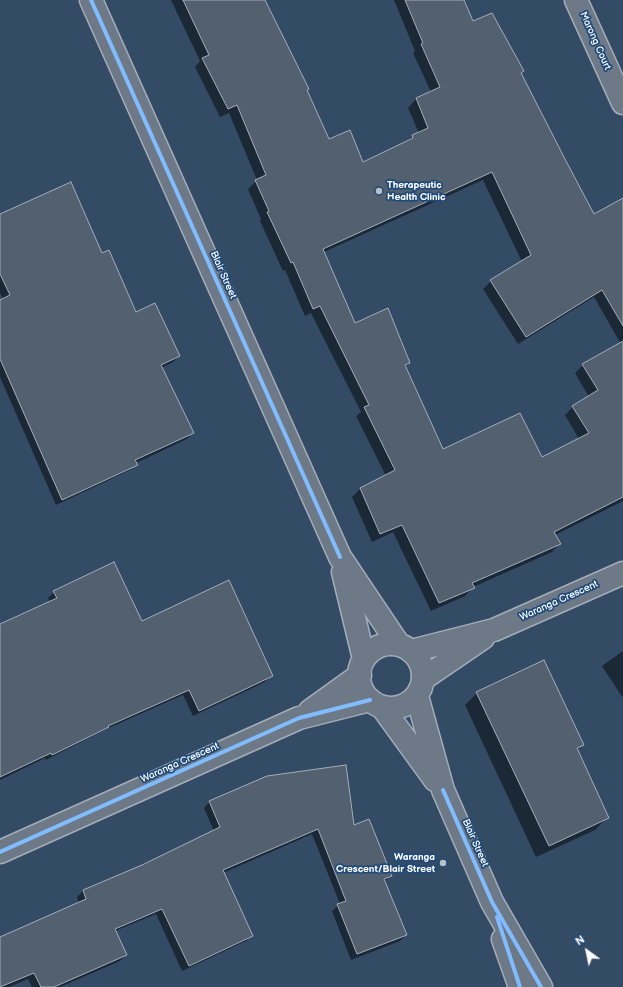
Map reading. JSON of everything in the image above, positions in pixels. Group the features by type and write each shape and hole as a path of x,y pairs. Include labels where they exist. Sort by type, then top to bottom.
{"street":[{"name":"Blair Street","path":"91,0 340,557 405,648"},
{"name":"Marong Court","path":"576,0 623,103"},
{"name":"Blair Street","path":"340,557 362,667"},
{"name":"Waranga Crescent","path":"405,648 494,630 623,573"},
{"name":"Waranga Crescent","path":"420,688 494,630"},
{"path":"389,644 405,648 418,658 423,668 420,688 401,707 376,704 360,684 362,667 379,647 389,644"},
{"name":"Waranga Crescent","path":"299,718 362,667"},
{"name":"Blair Street","path":"420,688 443,790 492,902 520,987"},
{"name":"Blair Street","path":"376,704 443,790"},
{"name":"Waranga Crescent","path":"0,852 299,718 376,704"},
{"name":"Blair Street","path":"492,902 541,987"}],"building":[{"path":"183,0 265,0 309,89 307,90 329,139 350,130 363,162 413,138 412,135 428,128 416,98 440,87 421,44 423,43 405,0 464,0 473,21 492,13 524,71 521,73 594,214 623,198 623,326 602,290 526,337 490,280 531,255 492,172 323,249 355,323 388,308 410,363 405,365 443,449 520,413 542,457 589,433 572,406 598,390 582,364 623,341 623,497 554,532 561,544 472,583 475,588 439,603 402,525 380,534 360,488 395,470 364,407 369,405 320,306 313,309 293,262 291,263 267,212 269,211 255,180 266,175 237,105 228,109 202,58 209,55"},
{"path":"71,182 102,253 109,250 136,312 155,303 180,356 161,365 194,433 135,460 138,465 62,500 0,359 0,300 10,295 0,274 0,214"},
{"path":"114,562 142,621 229,580 273,676 199,711 189,690 108,726 109,727 52,755 51,753 0,777 0,624 57,598 53,591"},
{"path":"544,660 584,745 577,748 609,818 549,846 476,692"},
{"path":"346,765 354,825 369,819 392,876 384,879 407,935 357,954 337,904 346,901 318,829 223,870 253,936 189,966 162,909 115,929 127,955 54,987 41,987 34,973 0,987 0,937 86,899 83,890 142,865 220,827 209,801 267,776"}],"cycle path":[{"path":"91,0 340,557"},
{"path":"0,852 299,718 370,700"},
{"path":"443,790 492,902 541,987"},
{"path":"497,917 520,987"}],"place":[{"name":"Therapeutic Health Clinic","path":"379,191"},
{"name":"Waranga Crescent/Blair Street","path":"443,863"}]}
